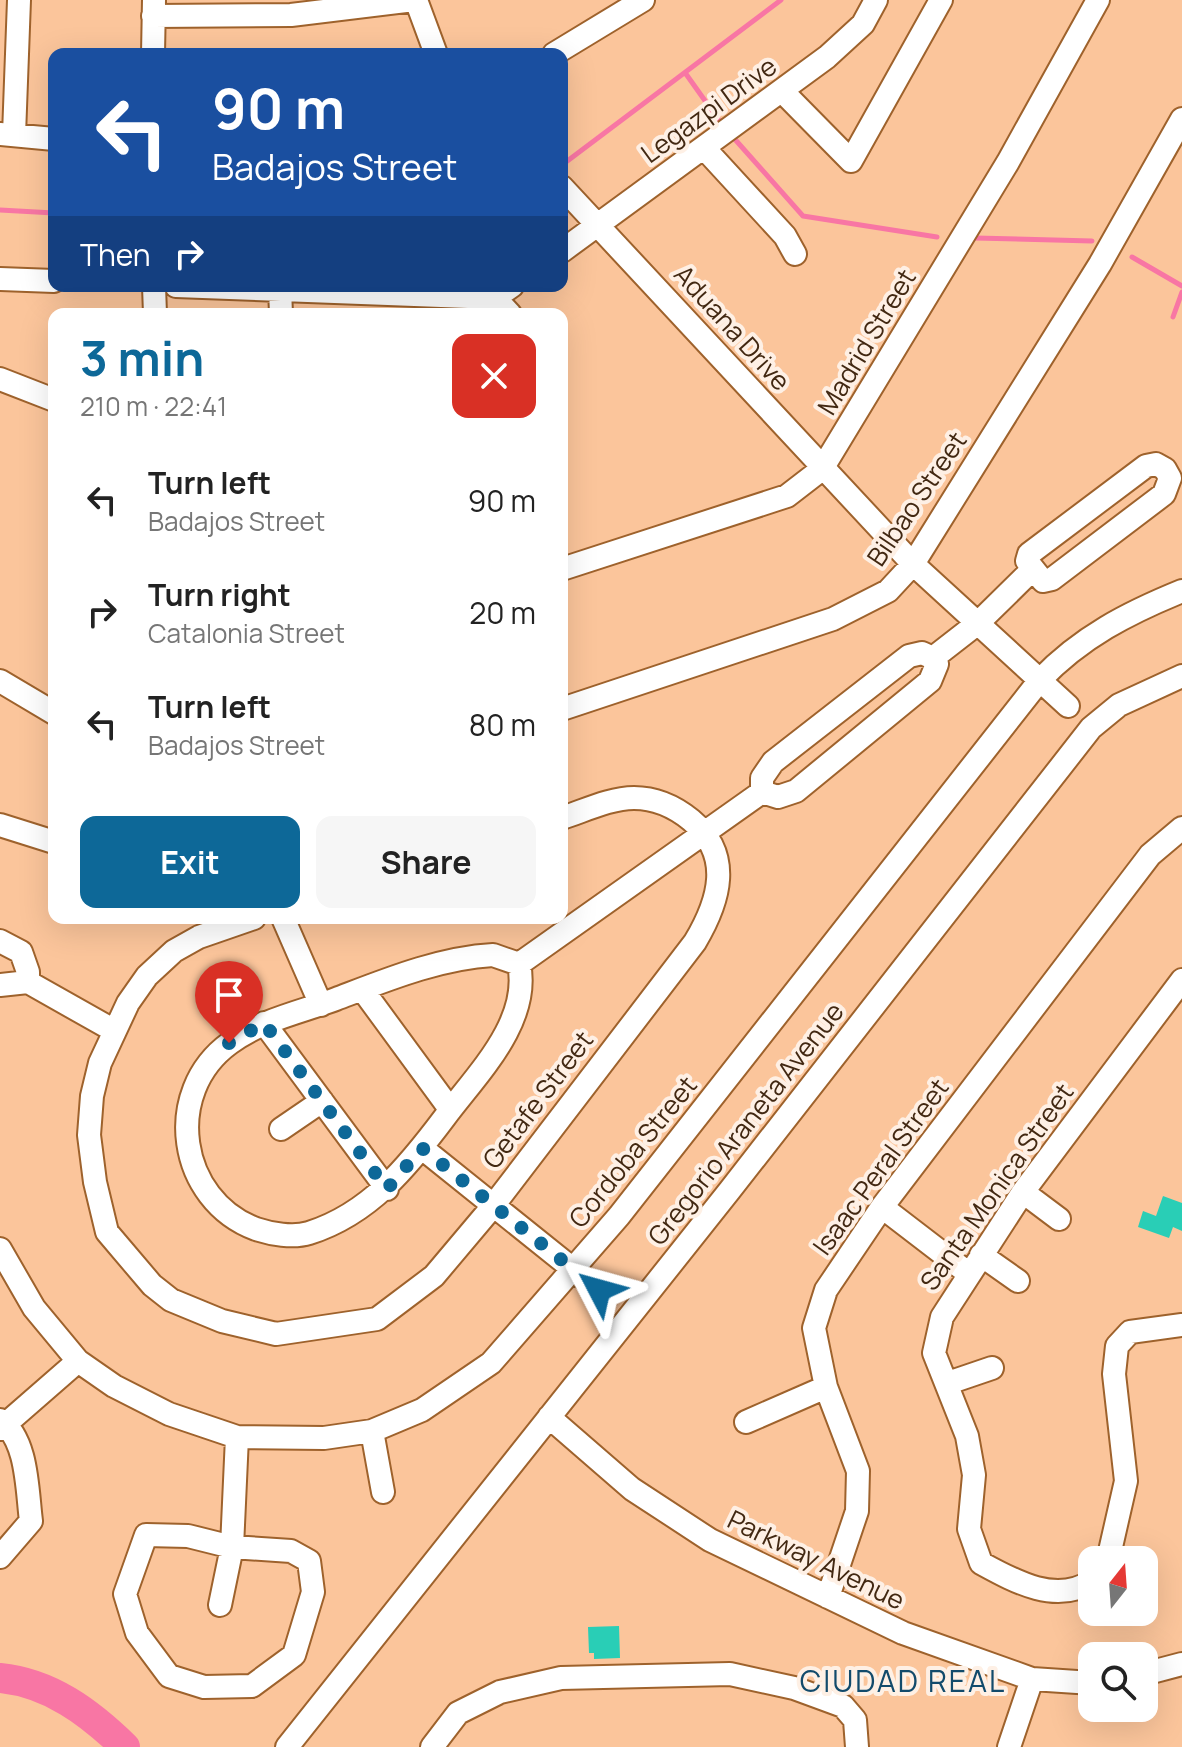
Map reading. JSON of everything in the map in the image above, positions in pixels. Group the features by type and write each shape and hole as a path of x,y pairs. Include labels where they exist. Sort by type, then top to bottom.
{"street":[{"path":"153,48 153,8 291,7 415,0 434,48"},
{"path":"564,48 643,0"},
{"name":"Legazpi Drive","path":"568,247 827,57 863,24 876,0"},
{"path":"782,91 851,161 941,0"},
{"name":"Madrid Street","path":"568,567 787,496 822,469 1008,162 1098,0"},
{"path":"12,4 7,134 48,138"},
{"name":"Bilbao Street","path":"568,707 833,619 888,591 913,564 1100,264 1182,119"},
{"path":"705,149 785,236 795,254"},
{"name":"Aduana Drive","path":"568,193 913,564 1068,706"},
{"path":"0,279 48,281"},
{"path":"303,292 405,305 505,299"},
{"path":"0,379 48,398"},
{"path":"1156,464 1175,470 1164,494 1052,579 1040,580 1032,570 1027,561 1029,554 1146,466 1156,464"},
{"path":"933,658 978,623 1032,570"},
{"name":"Cordoba Street","path":"0,1249 34,1308 78,1361 114,1386 169,1414 237,1437 324,1438 372,1431 422,1410 491,1363 573,1270 1040,680 1065,654 1104,626 1182,591"},
{"path":"922,653 933,658 937,671 930,681 796,791 778,797 762,792 762,778 773,762 909,656 922,653"},
{"name":"Gregorio Araneta Avenue","path":"287,1747 1091,728 1119,705 1182,676"},
{"path":"0,681 48,709"},
{"path":"519,964 762,792"},
{"path":"568,816 634,798 677,808 704,831"},
{"path":"0,825 48,840"},
{"name":"Getafe Street","path":"237,924 199,937 174,951 147,976 113,1030 92,1096 89,1135 95,1182 107,1232 152,1285 171,1300 222,1321 276,1334 377,1319 434,1276 493,1206 709,918 720,878 716,852 704,831"},
{"name":"Isaac Peral Street","path":"828,1597 857,1511 858,1471 826,1387 814,1328 826,1290 882,1207 1150,855 1181,831"},
{"path":"286,924 321,1005"},
{"path":"0,941 21,952 28,982"},
{"path":"493,955 519,964 522,978 516,1013 422,1148 387,1189 341,1218 307,1234 271,1234 219,1209 188,1153 186,1124 197,1086 210,1063 229,1043 264,1023 362,989 476,956 493,955"},
{"path":"0,985 28,982 113,1030"},
{"path":"362,989 450,1109"},
{"name":"Santa Monica Street","path":"1078,1589 1052,1592 1015,1581 981,1563 969,1529 974,1475 971,1454 948,1383 934,1353 942,1317 1023,1192 1178,994"},
{"path":"264,1023 387,1189"},
{"path":"281,1129 322,1101"},
{"path":"422,1148 599,1290"},
{"path":"1023,1192 1059,1219"},
{"path":"882,1207 975,1264 1018,1281"},
{"path":"1111,1546 1126,1481 1114,1374 1117,1346 1130,1332 1182,1325"},
{"path":"0,1557 31,1521 23,1459 2,1424 78,1361"},
{"path":"948,1383 992,1368"},
{"path":"746,1422 826,1387"},
{"name":"Parkway Avenue","path":"549,1417 666,1515 710,1540 903,1633 1032,1679 1078,1682"},
{"path":"372,1431 383,1492"},
{"path":"220,1605 232,1547 237,1437"},
{"path":"146,1535 188,1536 232,1547 291,1551 309,1561 313,1592 294,1655 252,1686 204,1687 169,1676 137,1633 125,1594 146,1535"},
{"path":"1158,1670 1182,1664"},
{"path":"432,1747 458,1713 500,1692 561,1678 730,1674 794,1688 843,1706 855,1720 857,1747"},
{"path":"1009,1747 1032,1679"}],"building":[{"path":"1163,1196 1182,1203 1182,1231 1173,1227 1169,1238 1138,1227 1143,1211 1156,1216"},
{"path":"619,1626 620,1658 594,1659 594,1653 589,1653 588,1627"}],"waterway":[{"path":"568,160 781,0"},
{"path":"686,74 723,126"},
{"path":"732,136 803,216 937,237"},
{"path":"0,210 48,213"},
{"path":"975,238 1092,241"},
{"path":"1132,257 1182,286"},
{"path":"1173,317 1182,292"},
{"path":"0,1678 36,1686 68,1701 125,1747"}],"district":[{"name":"CIUDAD REAL","path":"903,1682"}],"route":[{"path":"229,1043 264,1023 387,1189 422,1148 599,1290"}]}
